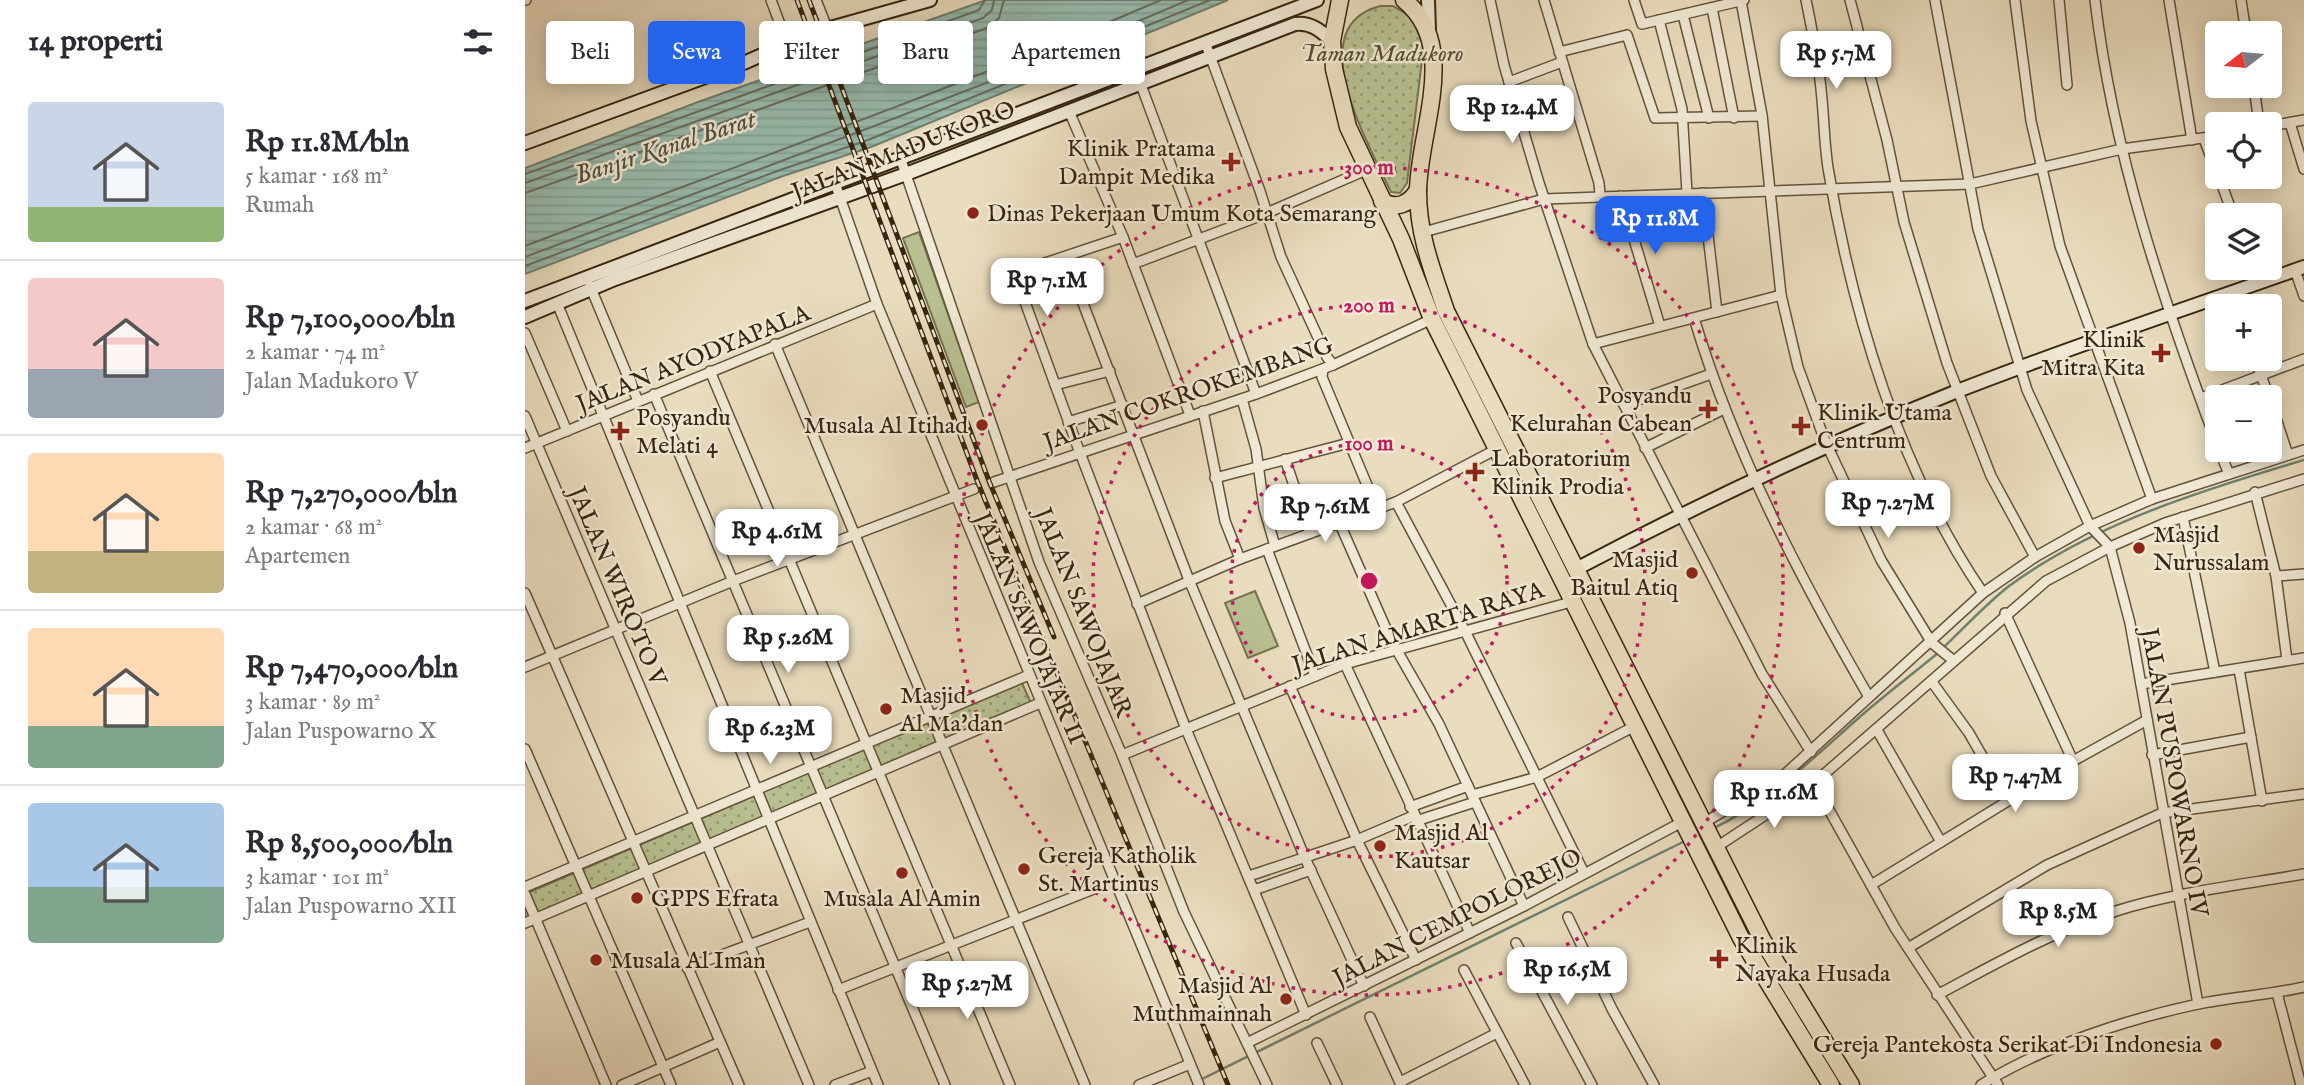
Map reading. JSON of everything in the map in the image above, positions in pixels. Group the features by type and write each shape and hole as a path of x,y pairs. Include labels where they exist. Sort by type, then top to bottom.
{"highway":[{"path":"1340,0 1332,41 1334,69 1348,127 1406,251 1432,319 1695,848 1768,985 1831,1085"},
{"path":"1404,0 1418,12 1429,31 1432,83 1418,190 1420,233 1446,311 1713,846 1786,984 1851,1085"},
{"path":"1382,201 1396,206 1405,204 1418,190"}],"street":[{"path":"771,0 779,21"},
{"path":"817,0 824,21"},
{"path":"853,21 930,0"},
{"name":"JALAN MADUKORO","path":"525,301 1317,0"},
{"path":"1429,0 1429,31"},
{"path":"1490,0 1509,82 1544,199 1593,344 1762,674 1811,752"},
{"path":"1544,0 1601,195"},
{"path":"1634,0 1642,24 1723,3 1743,1 1762,116 1781,295 1798,368 1827,446 1881,559 1942,651"},
{"path":"1806,0 1821,88 1832,188 1848,273 1895,417 1952,547 1983,593"},
{"path":"1850,0 1911,246 1958,391 1991,476 2035,557"},
{"path":"1935,0 1981,242 2020,368 2052,450 2094,532 2110,547"},
{"path":"2015,0 2024,42 2031,121 2060,246 2152,499"},
{"path":"2059,0 2067,85"},
{"path":"2095,0 2101,49 2122,149 2170,314 2205,410"},
{"path":"2169,0 2192,140"},
{"path":"2241,0 2244,21"},
{"path":"1712,8 1734,118"},
{"path":"1683,15 1709,118"},
{"path":"1659,20 1683,117 1688,193"},
{"name":"JALAN MADUKORO","path":"525,317 591,289 906,174 1295,24 1304,23 1318,29 1332,41"},
{"path":"1559,52 1627,35 1654,117 1762,116"},
{"path":"1205,43 1282,257 1333,365"},
{"path":"525,143 703,79 759,55"},
{"path":"1509,82 1562,62"},
{"path":"1140,85 1256,394"},
{"path":"1069,111 1123,237 1190,415"},
{"path":"2282,124 2304,120"},
{"path":"2290,123 2304,169"},
{"path":"1420,233 1544,199 1970,184 2041,170 2122,149 2204,139"},
{"name":"JALAN SAWOJAJAR","path":"901,160 1039,562 1122,755 1184,912 1267,1085"},
{"path":"874,170 878,184"},
{"path":"1133,264 1199,240 1366,170"},
{"path":"859,175 865,188"},
{"name":"JALAN SAWOJAJAR II","path":"835,183 877,304 1197,1080"},
{"path":"1703,192 1717,312"},
{"path":"1621,196 1660,326"},
{"path":"1123,237 1018,275 1068,422 1137,604 1186,729 1306,1015"},
{"path":"1066,259 1189,580 1305,858 1364,986"},
{"path":"1576,569 1681,518 1753,479 1958,391 2300,269 2304,296"},
{"path":"586,276 638,401"},
{"path":"1593,344 1781,295"},
{"path":"557,303 601,416 878,1085"},
{"name":"JALAN AYODYAPALA","path":"525,448 877,304"},
{"path":"1694,318 1711,374 1753,479 1833,634 1869,697"},
{"name":"JALAN COKROKEMBANG","path":"993,482 1256,394 1333,365 1432,319"},
{"path":"525,333 567,431"},
{"path":"775,344 933,716 1085,1085"},
{"path":"2201,398 2304,359"},
{"path":"1323,369 1322,377 1377,509"},
{"path":"710,371 1010,1085"},
{"path":"2260,371 2265,385"},
{"path":"1055,385 1110,372"},
{"path":"1624,405 1711,374"},
{"path":"654,394 945,1085"},
{"path":"1242,399 1258,466 1271,548 1315,676"},
{"path":"1068,422 1123,405"},
{"path":"1645,447 1724,409"},
{"path":"1203,411 1225,521 1240,559"},
{"name":"JALAN WIROTO V","path":"525,416 809,1085"},
{"path":"2282,437 2288,455"},
{"path":"1215,478 1349,443"},
{"path":"1137,604 1240,559 1396,502 1495,450"},
{"path":"1713,846 1814,783 1932,682 1942,651 1983,593 2035,557 2094,532 2152,499 2304,450"},
{"path":"1285,459 1311,533"},
{"path":"2224,462 2229,474"},
{"path":"1703,826 1783,776 1869,697 2005,613 2046,581 2110,547 2183,517 2255,492 2304,479"},
{"path":"525,667 733,581 974,489"},
{"path":"2255,492 2276,576 2287,660"},
{"path":"1396,502 1465,631 1584,873"},
{"path":"2183,517 2215,672"},
{"path":"1339,522 1395,649 1439,724 1524,906"},
{"name":"JALAN PUSPOWARNO IV","path":"2110,547 2141,684 2177,896 2199,1004"},
{"path":"2276,576 2304,574"},
{"path":"525,593 739,1085"},
{"name":"JALAN AMARTA RAYA","path":"1122,755 1345,664 1571,602"},
{"path":"2005,613 2073,761"},
{"path":"2141,684 2304,658"},
{"path":"1345,664 1470,933"},
{"path":"2239,669 2262,801"},
{"path":"525,887 1029,675"},
{"path":"1932,682 1969,733 2008,801"},
{"path":"1290,685 1357,840 1416,960"},
{"path":"525,923 1040,703"},
{"path":"1871,885 2073,761 2147,720"},
{"path":"1249,876 1357,840 1413,815 1472,794 1537,777 1635,726"},
{"path":"1877,730 1941,842"},
{"path":"2153,755 2251,737"},
{"path":"525,749 671,1085"},
{"path":"1814,783 1908,948 1995,1081"},
{"path":"1413,815 1472,794"},
{"path":"1908,948 2047,865 2162,813 2304,794"},
{"name":"JALAN CEMPOLOREJO","path":"1248,1045 1684,823"},
{"path":"1286,864 1291,877"},
{"path":"1254,890 1311,870"},
{"path":"1937,995 2068,928 2118,911 2177,896 2304,874"},
{"path":"838,990 1114,881"},
{"path":"525,894 606,1085"},
{"path":"1568,917 1612,1009 1654,1085"},
{"path":"687,968 752,946 810,922"},
{"path":"1516,943 1592,1085"},
{"path":"1464,970 1525,1085"},
{"path":"1981,1085 2102,1032 2199,1004 2304,987"},
{"path":"2277,993 2301,1085"},
{"path":"1370,1017 1401,1083 1497,1032"},
{"path":"622,1085 720,1042"},
{"path":"1317,1043 1337,1085"},
{"path":"1139,1085 1190,1064"},
{"path":"835,1085 872,1070"}],"green space":[{"name":"Taman Madukoro","path":"1381,6 1393,6 1411,17 1424,44 1407,183 1400,193 1391,192 1367,143 1347,87 1342,60 1345,36 1357,17"},
{"path":"919,232 979,402 966,407 903,238"},
{"path":"1255,591 1278,646 1248,658 1225,603"},
{"path":"1021,681 1031,703 525,920 525,894"}],"water":[{"name":"Banjir Kanal Barat","path":"986,0 1228,0 1145,34 1145,21 987,21 987,84 1024,84 871,147 783,176 525,274 525,168 759,80 759,84 864,84 864,43 878,38 878,84 973,84 973,21 927,21"}],"waterway":[{"path":"1943,648 2009,586 2077,544 2189,496 2304,460"},
{"path":"1712,829 1770,794 1938,653"},
{"path":"1200,1080 1687,840"}],"tunnel":[{"path":"974,489 994,482"}],"railway":[{"path":"797,0 978,483 1228,1085"},
{"path":"809,0 989,481 1054,637"}],"place":[{"name":"Klinik Pratama Dampit Medika","path":"1231,162"},
{"name":"Dinas Pekerjaan Umum Kota Semarang","path":"973,213"},
{"name":"Klinik Mitra Kita","path":"2161,353"},
{"name":"Posyandu Kelurahan Cabean","path":"1708,409"},
{"name":"Musala Al Itihad","path":"982,425"},
{"name":"Klinik Utama Centrum","path":"1801,426"},
{"name":"Posyandu Melati 4","path":"620,431"},
{"name":"Laboratorium Klinik Prodia","path":"1475,472"},
{"name":"Masjid Nurussalam","path":"2139,548"},
{"name":"Masjid Baitul Atiq","path":"1692,573"},
{"name":"Masjid Al Ma'dan","path":"886,709"},
{"name":"Masjid Al Kautsar","path":"1380,846"},
{"name":"Gereja Katholik St. Martinus","path":"1024,869"},
{"name":"Musala Al Amin","path":"902,873"},
{"name":"GPPS Efrata","path":"637,898"},
{"name":"Klinik Nayaka Husada","path":"1719,959"},
{"name":"Musala Al Iman","path":"596,960"},
{"name":"Masjid Al Muthmainnah","path":"1286,999"},
{"name":"Gereja Pantekosta Serikat Di Indonesia","path":"2216,1044"}]}
